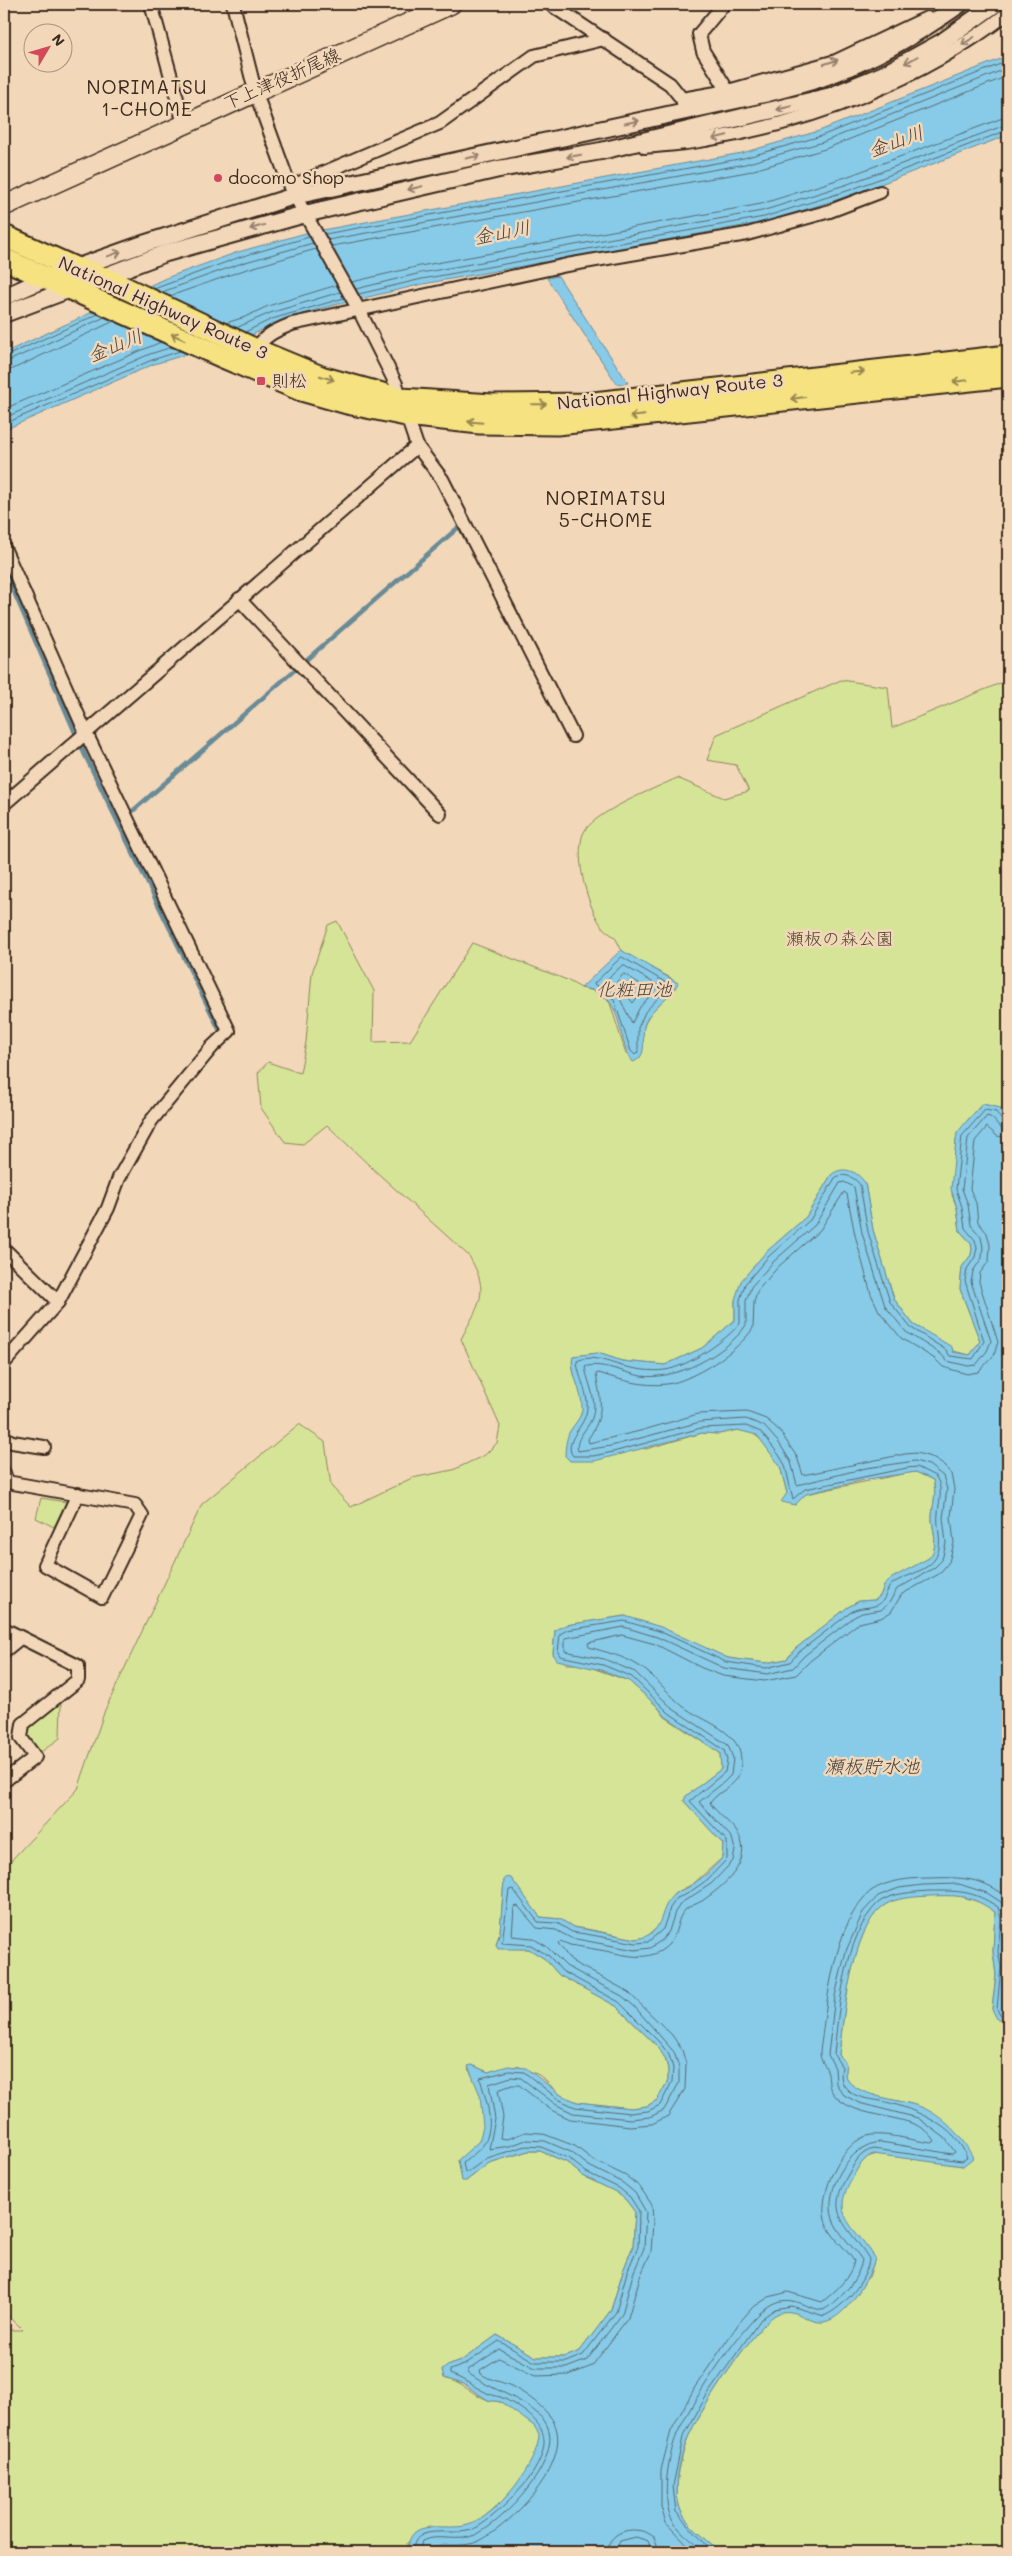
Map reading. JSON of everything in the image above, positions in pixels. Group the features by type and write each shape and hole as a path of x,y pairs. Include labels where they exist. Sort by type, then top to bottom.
{"highway":[{"name":"National Highway Route 3","path":"4,236 72,278 104,302 223,357 301,390 347,404 404,407 585,404 1008,356"},
{"name":"National Highway Route 3","path":"4,259 47,278 104,278 252,348 321,377 404,407 480,423 556,424 1008,376"}],"main road":[{"name":"下上津役折尾線","path":"4,206 451,4"}],"street":[{"path":"151,4 184,124"},
{"path":"233,4 255,91 292,191 359,310 404,407 417,446 442,479 573,736"},
{"path":"550,4 670,84 684,105"},
{"path":"724,4 699,34 703,51 728,91"},
{"path":"684,105 836,61 884,40 951,4"},
{"path":"292,191 684,105 764,94 825,77 867,60 931,25 960,4"},
{"path":"104,278 166,253 306,214 499,169 601,151 831,96 882,75 942,42 995,4"},
{"path":"601,151 705,140 799,118 879,89 930,64 1008,13"},
{"path":"4,314 72,278 146,243 292,191 440,123 534,56 604,39"},
{"path":"252,348 283,328 567,265 747,234 830,211 880,192"},
{"path":"4,297 47,278"},
{"path":"4,804 417,446"},
{"path":"4,548 86,733 229,1031 212,1046 151,1121 119,1178 108,1208 58,1302 4,1363"},
{"path":"239,599 440,814"},
{"path":"4,1249 58,1302"},
{"path":"4,1437 12,1442 44,1447"},
{"path":"5,1482 78,1494 135,1505 142,1515 102,1597 45,1565 78,1494"},
{"path":"4,1629 78,1666 78,1680 23,1724 21,1738 35,1756 4,1782"},
{"path":"4,1651 20,1638"}],"green space":[{"name":"瀬板の森公園","path":"841,680 888,687 892,728 1008,680 1008,1125 1000,1108 982,1104 966,1122 956,1140 952,1195 957,1208 960,1231 971,1243 972,1249 971,1255 962,1267 960,1289 980,1341 970,1355 953,1351 913,1324 894,1299 873,1230 865,1183 831,1175 806,1217 765,1253 735,1300 735,1320 702,1348 665,1365 622,1361 598,1353 573,1356 573,1371 581,1394 583,1408 580,1418 569,1433 646,1449 702,1433 719,1434 737,1430 751,1432 765,1443 780,1466 787,1493 806,1494 916,1472 933,1480 935,1489 932,1516 935,1543 929,1558 885,1584 880,1596 875,1600 859,1601 848,1607 795,1649 787,1659 766,1663 728,1658 625,1616 566,1625 555,1630 553,1654 567,1664 581,1664 629,1681 657,1706 665,1717 720,1753 721,1769 686,1796 684,1801 723,1844 722,1858 693,1884 675,1893 659,1926 646,1937 636,1939 573,1927 560,1919 540,1917 511,1879 504,1880 500,1932 496,1945 498,1948 529,1949 545,1959 559,1975 616,2006 658,2047 665,2058 668,2069 668,2081 657,2100 647,2106 631,2108 577,2102 561,2095 539,2075 517,2066 488,2072 472,2065 468,2069 477,2085 483,2104 484,2124 483,2134 479,2142 458,2160 466,2181 489,2163 528,2151 540,2151 566,2162 583,2176 616,2192 626,2200 635,2212 633,2246 611,2310 580,2351 565,2357 536,2357 497,2335 461,2361 449,2365 444,2378 456,2382 488,2400 503,2403 530,2421 540,2435 539,2446 526,2473 515,2487 480,2520 460,2528 428,2526 407,2543 408,2552 4,2552 4,2330 23,2330 4,2311 4,1868 78,1789 105,1710 202,1504 299,1424 325,1442 331,1486 351,1507 412,1478 453,1470 485,1455 497,1443 500,1426 461,1339 477,1307 481,1289 476,1269 469,1256 327,1125 303,1144 285,1142 261,1108 258,1073 268,1062 300,1073 306,1042 312,973 328,925 337,921 374,991 373,1042 410,1041 472,943 567,980 581,988 599,992 610,1003 626,1054 643,1029 649,1014 675,989 671,978 625,953 616,939 604,929 598,920 588,897 581,870 580,857 583,834 588,826 611,810 677,778 724,798 749,791 736,765 707,760 716,735"},
{"path":"41,1498 66,1502 54,1527 36,1518"},
{"path":"61,1701 60,1738 41,1752 27,1736 29,1728"},
{"path":"957,1895 982,1903 995,1912 993,1952 996,1975 992,2009 1002,2020 1008,2019 1008,2552 720,2552 684,2516 678,2503 677,2494 680,2466 687,2440 714,2392 741,2352 776,2314 789,2311 809,2317 869,2277 875,2258 846,2220 842,2203 851,2178 867,2157 881,2153 963,2166 924,2110 911,2104 878,2097 857,2089 849,2083 845,2075 846,2064 839,2055 850,1976 863,1935 871,1919 882,1907 898,1899 918,1896"}],"water":[{"name":"金山川","path":"1008,56 1008,135 852,195 765,222 423,284 322,308 273,324 252,335 154,364 4,430 4,353 166,278 238,252 306,233 742,153 819,131"},
{"path":"558,276 628,383 617,384 547,278"},
{"name":"化粧田池","path":"621,950 678,983 675,989 648,1017 644,1028 643,1051 638,1059 633,1062 628,1054 613,1007 598,992 581,988"},
{"name":"瀬板貯水池","path":"983,1104 1000,1108 1008,1125 1008,2019 997,2019 992,2009 996,1975 993,1952 995,1912 972,1899 957,1896 899,1899 882,1907 872,1918 863,1935 856,1954 846,1998 839,2055 846,2064 845,2075 849,2082 867,2093 912,2104 929,2111 952,2128 973,2158 963,2166 873,2154 866,2158 855,2173 843,2202 844,2212 853,2229 875,2258 868,2276 856,2296 841,2313 824,2322 818,2322 790,2312 777,2314 767,2321 755,2335 714,2392 687,2440 680,2466 677,2494 678,2503 684,2516 720,2552 649,2552 636,2549 620,2552 408,2552 409,2541 414,2533 421,2529 468,2525 491,2511 503,2500 524,2473 537,2446 539,2434 534,2426 501,2402 488,2400 463,2384 444,2378 442,2370 449,2365 461,2361 497,2335 536,2357 565,2357 580,2351 611,2310 633,2246 635,2212 626,2200 616,2192 583,2176 566,2162 540,2151 528,2151 489,2163 466,2181 462,2181 458,2160 479,2141 483,2127 480,2095 468,2066 472,2065 488,2072 508,2066 526,2068 561,2095 577,2102 631,2108 647,2106 657,2100 668,2081 668,2069 665,2058 658,2047 616,2006 559,1975 545,1959 529,1949 498,1949 496,1945 500,1932 504,1880 507,1877 511,1878 540,1917 560,1919 573,1927 636,1939 646,1936 657,1927 673,1895 701,1878 722,1858 723,1844 684,1801 686,1796 721,1769 720,1753 665,1716 657,1706 629,1681 601,1670 557,1660 553,1654 555,1630 566,1625 625,1616 661,1627 728,1658 766,1663 787,1659 795,1649 848,1607 859,1601 875,1600 880,1596 885,1584 890,1579 929,1558 935,1543 932,1516 935,1494 933,1480 916,1472 868,1479 806,1494 795,1505 781,1502 787,1493 780,1466 757,1435 737,1430 719,1434 702,1433 594,1461 570,1461 565,1456 566,1442 569,1433 579,1419 582,1409 582,1402 573,1368 573,1356 598,1353 622,1361 665,1365 702,1348 735,1320 735,1300 741,1281 765,1253 806,1217 831,1175 840,1170 850,1171 858,1175 865,1183 873,1230 894,1299 913,1324 952,1347 953,1352 970,1355 980,1341 960,1289 962,1267 971,1255 972,1249 971,1243 960,1231 957,1208 951,1189 957,1133"}],"waterway":[{"path":"127,816 460,526"},
{"path":"4,569 84,753 220,1031"}],"place":[{"name":"docomo Shop","path":"218,178"},
{"name":"則松","path":"261,381"}],"district":[{"name":"NORIMATSU 1-CHOME","path":"147,98"},
{"name":"NORIMATSU 5-CHOME","path":"606,509"}]}
